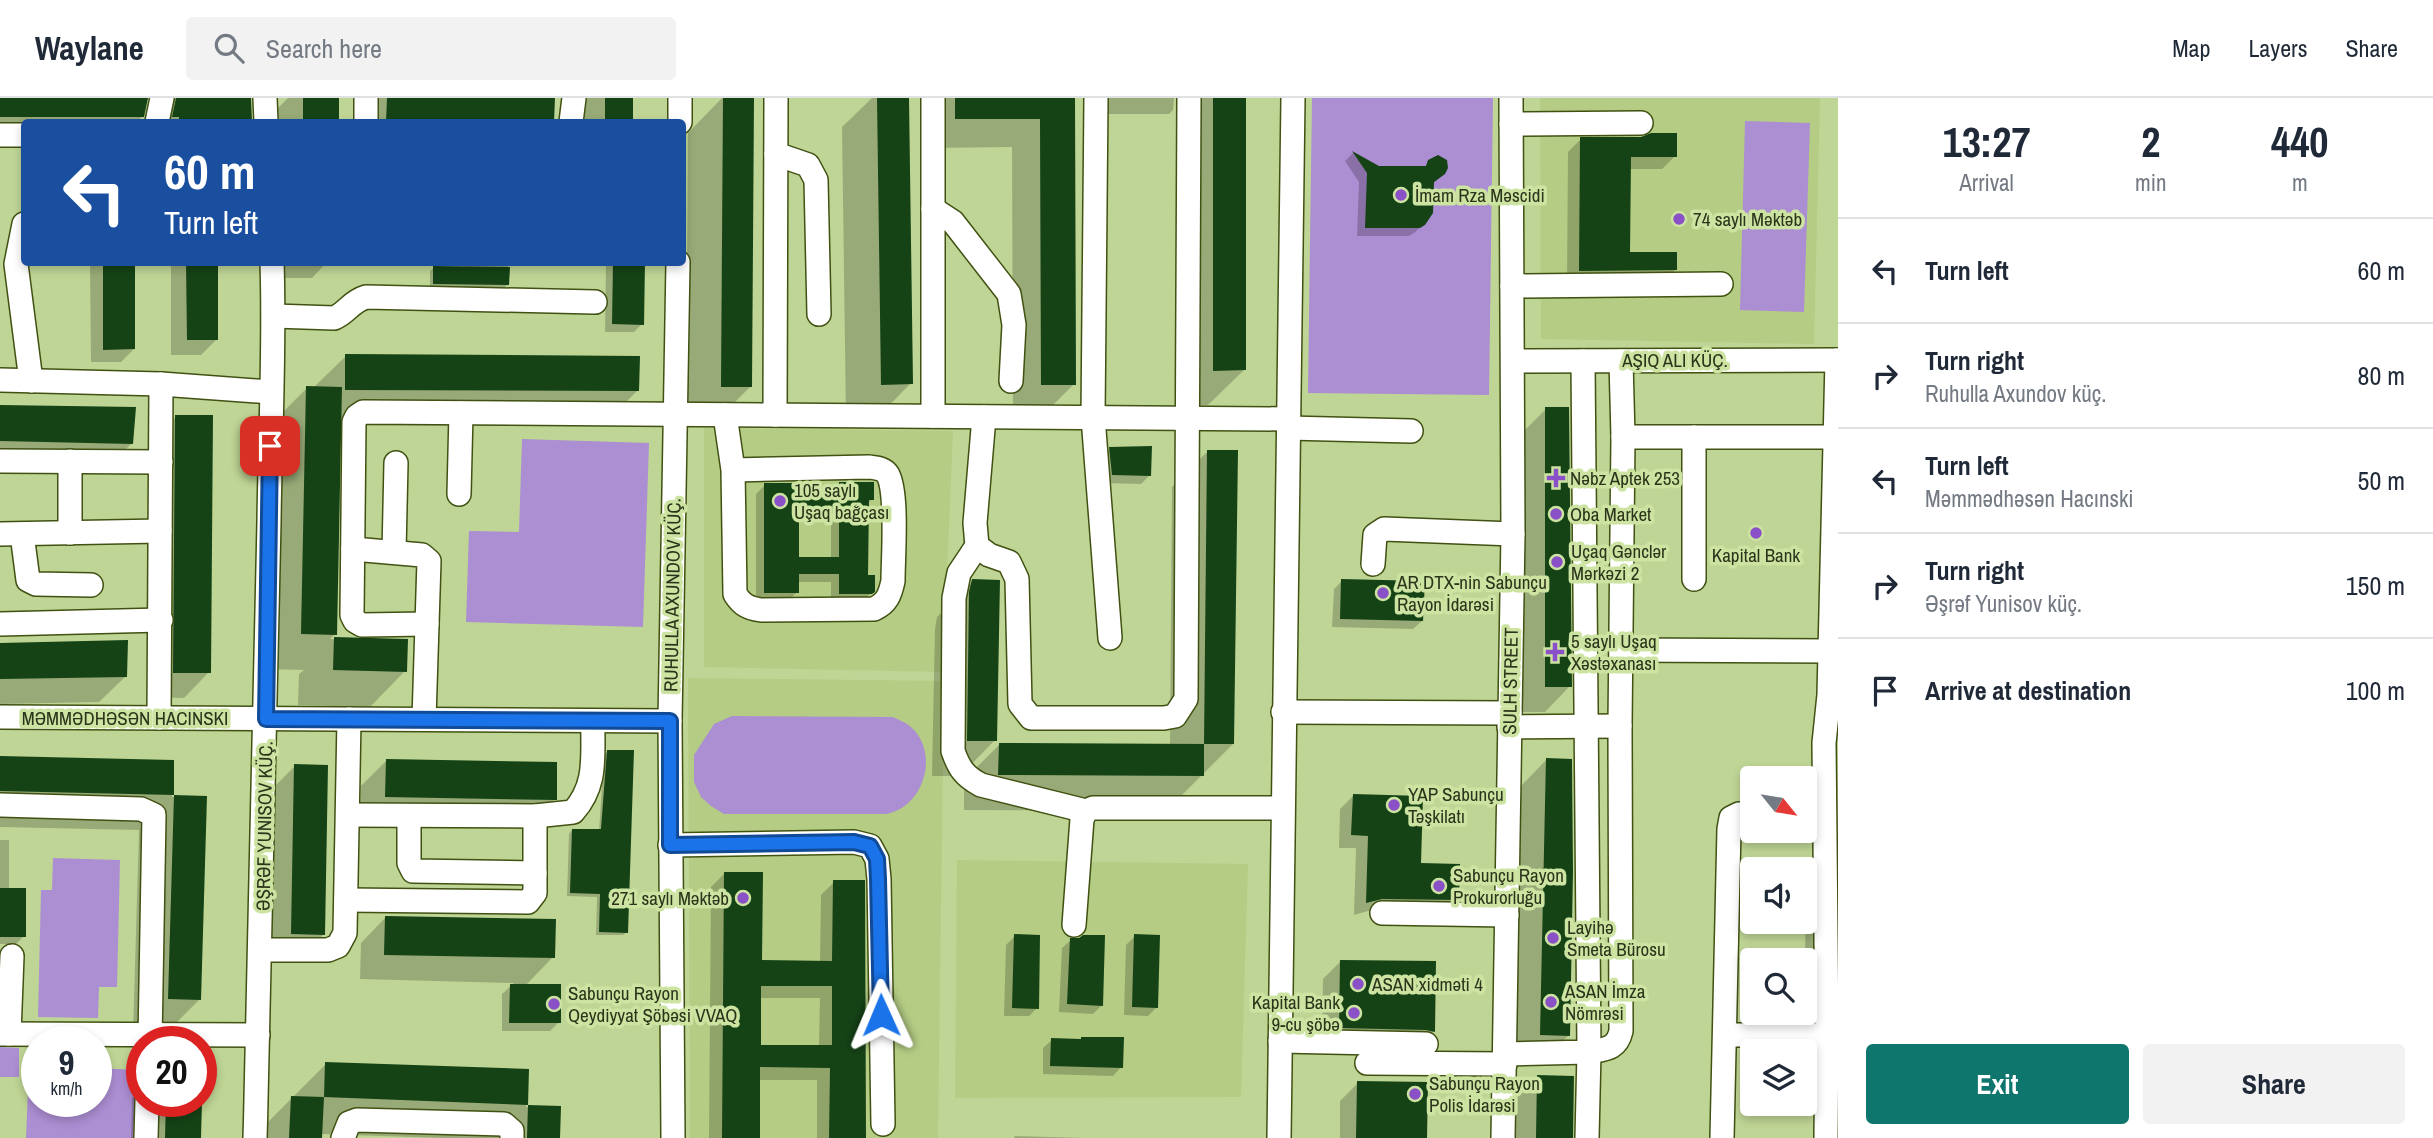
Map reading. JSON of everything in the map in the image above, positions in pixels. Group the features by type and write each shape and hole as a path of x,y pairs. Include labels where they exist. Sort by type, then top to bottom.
{"street":[{"path":"158,119 162,98"},
{"path":"265,98 266,119"},
{"path":"366,98 366,119"},
{"path":"571,119 574,98"},
{"path":"680,98 680,119"},
{"path":"775,415 776,98"},
{"path":"933,98 933,416"},
{"path":"1096,98 1093,417 1110,638"},
{"path":"977,546 989,555 1009,562 1017,579 1020,704 1031,718 1175,716 1186,699 1189,98"},
{"path":"1279,1138 1293,98"},
{"name":"SULH STREET","path":"1503,1138 1513,534 1511,98"},
{"path":"1511,124 1641,124"},
{"path":"0,135 21,135"},
{"path":"776,154 808,165 816,180 819,314"},
{"path":"933,209 953,222 1009,293 1014,325 1011,381"},
{"path":"21,231 8,263 31,381"},
{"name":"ƏŞRƏF YUNISOV KÜÇ.","path":"255,1138 266,719 270,392 274,316 272,266"},
{"name":"RUHULLA AXUNDOV KÜÇ.","path":"673,1138 670,721 678,266"},
{"path":"1512,286 1721,284"},
{"path":"274,316 334,318 342,315 351,304 366,297 595,302"},
{"path":"1583,360 1589,1052 1587,1138"},
{"path":"1367,1063 1506,1059 1589,1052 1612,1048 1619,1041 1623,437 1621,360"},
{"path":"1513,361 1838,360 1835,603 1829,695 1817,799"},
{"path":"0,380 161,384 270,392"},
{"path":"159,718 161,384"},
{"path":"426,624 362,625 355,621 352,615 354,422 363,412 1188,418 1411,431"},
{"path":"459,494 461,413"},
{"path":"725,415 733,470 735,594 740,603 761,610 874,609 884,604 893,581 893,492 888,475 882,469 733,470"},
{"path":"984,417 975,523 977,546 959,573 954,598 953,751 961,771 981,785 1086,811 1093,808 1141,807 1282,808"},
{"path":"1693,436 1694,579"},
{"path":"1623,437 1835,437"},
{"path":"0,461 161,462"},
{"path":"70,461 70,533"},
{"path":"394,552 396,463"},
{"path":"1373,564 1375,535 1384,529 1513,534"},
{"path":"91,586 36,584 28,580 11,534 160,531"},
{"path":"353,549 422,555 429,561 424,719"},
{"path":"0,624 161,620"},
{"path":"1621,650 1831,651"},
{"path":"1283,712 1620,726"},
{"path":"0,717 670,721"},
{"path":"261,950 328,950 338,946 345,933 349,719"},
{"path":"348,816 535,816 573,812 591,786 593,721"},
{"path":"0,805 141,809 154,816 150,1026"},
{"path":"1074,925 1082,819 1086,811"},
{"path":"1722,1138 1728,829 1731,818 1740,814"},
{"path":"410,816 409,863 412,871 535,873"},
{"path":"346,900 528,902 535,893 535,816"},
{"path":"1817,818 1832,839 1828,1035 1832,1085 1826,1138"},
{"path":"670,845 854,842 870,846 877,859 878,879 883,1124"},
{"path":"1382,913 1507,915"},
{"path":"12,956 5,1034 126,1037"},
{"path":"217,1036 258,1035"},
{"path":"1725,1035 1828,1035"},
{"path":"1280,1041 1426,1044"},
{"path":"146,1138 147,1117"},
{"path":"343,1138 349,1123 357,1120 504,1124 512,1131 512,1138"}],"shaded area":[{"path":"1312,98 1493,98 1489,395 1308,393"},
{"name":"74 saylı Məktəb","path":"1540,98 1820,98 1814,344 1541,339"},
{"path":"1745,121 1810,123 1804,312 1740,310"},
{"path":"704,428 953,431 943,672 704,667"},
{"path":"522,439 649,443 643,627 466,622 469,531 519,532"},
{"path":"688,678 944,681 938,1138 690,1138"},
{"path":"732,716 893,717 910,726 920,739 926,765 923,779 910,802 899,810 886,814 724,814 701,797 694,782 694,755 714,724"},
{"path":"53,858 120,860 117,987 99,987 98,1018 38,1017 41,890 52,890"},
{"path":"957,860 1248,864 1241,1097 955,1098"},
{"path":"0,1047 19,1048 19,1077 0,1077"},
{"path":"112,1069 126,1069 126,1117 134,1117 133,1138 26,1138 27,1117 112,1117"}],"building":[{"path":"0,98 148,98 144,117 0,117"},
{"path":"176,98 251,98 252,119 172,117"},
{"path":"303,98 339,98 339,119 303,119"},
{"path":"387,98 555,98 554,119 386,119"},
{"path":"605,98 633,98 633,119 605,119"},
{"path":"723,98 754,98 752,387 721,387"},
{"path":"877,98 909,98 913,384 881,385"},
{"path":"955,98 1075,98 1076,385 1041,385 1040,119 955,119"},
{"path":"1213,98 1246,98 1246,370 1213,371"},
{"path":"1651,133 1677,133 1677,157 1631,157 1630,252 1677,252 1677,270 1579,271 1580,137 1641,137"},
{"path":"1352,151 1379,166 1426,166 1428,160 1438,155 1447,160 1448,168 1445,174 1434,182 1433,213 1425,225 1420,228 1365,228 1367,173"},
{"path":"103,266 135,266 135,349 103,350"},
{"path":"186,266 218,266 218,340 187,340"},
{"path":"433,266 510,267 509,285 433,284"},
{"path":"613,266 645,266 644,325 612,324"},
{"path":"345,354 640,356 639,391 345,390"},
{"path":"306,386 342,387 337,635 301,634"},
{"path":"0,405 136,407 133,444 0,441"},
{"path":"1545,407 1569,407 1572,687 1545,687"},
{"path":"175,415 213,415 211,673 173,673"},
{"path":"1152,446 1151,476 1112,475 1109,447"},
{"path":"1207,450 1238,450 1234,744 1204,744"},
{"path":"839,482 874,482 874,500 869,500 868,575 875,575 875,592 839,594 839,574 799,574 799,593 764,593 764,483 800,483 800,497 839,497","holes":["799,514 839,514 839,557 799,557"]},
{"path":"972,579 1000,580 997,741 967,741 969,592"},
{"path":"1341,579 1425,581 1423,621 1340,619"},
{"path":"334,637 408,639 407,672 333,670"},
{"path":"128,640 127,677 0,679 0,643"},
{"path":"999,743 1204,744 1204,776 998,775"},
{"path":"607,750 634,750 628,933 599,932 600,894 570,893 572,829 601,829"},
{"path":"0,756 174,760 174,795 0,791"},
{"path":"1546,758 1572,759 1570,1036 1540,1035"},
{"path":"386,759 557,762 557,800 385,797"},
{"path":"294,764 328,765 325,935 291,934"},
{"path":"1353,794 1423,796 1421,863 1460,864 1459,900 1382,899 1366,903 1368,836 1351,835"},
{"path":"174,795 207,796 201,1000 168,999"},
{"path":"724,872 763,872 762,960 832,961 833,880 865,880 866,1138 829,1138 830,1068 760,1067 760,1138 722,1138","holes":["761,986 832,986 832,1045 761,1045"]},
{"path":"0,888 26,888 26,937 0,937"},
{"path":"385,916 556,919 555,958 384,955"},
{"path":"1014,934 1040,935 1039,1009 1012,1008"},
{"path":"1134,934 1160,935 1158,1008 1132,1007"},
{"path":"1105,935 1103,1006 1067,1004 1070,938"},
{"path":"1340,960 1436,961 1435,1032 1339,1028"},
{"path":"510,984 561,984 561,1023 509,1023"},
{"path":"1124,1037 1123,1068 1050,1066 1051,1038"},
{"path":"325,1062 529,1069 528,1105 324,1097"},
{"path":"1537,1075 1574,1076 1573,1138 1536,1138"},
{"path":"1357,1081 1428,1082 1427,1138 1356,1138"},
{"path":"291,1096 324,1097 322,1138 289,1138"},
{"path":"528,1105 561,1106 560,1138 527,1138"},
{"path":"166,1117 202,1117 201,1138 165,1138"}],"place":[{"name":"İmam Rza Məscidi","path":"1401,195"},
{"name":"74 saylı Məktəb","path":"1679,219"},
{"name":"Nəbz Aptek 253","path":"1556,478"},
{"name":"105 saylı Uşaq bağçası","path":"780,501"},
{"name":"Oba Market","path":"1556,514"},
{"name":"Kapital Bank","path":"1756,533"},
{"name":"Uçaq Gənclər Mərkəzi 2","path":"1557,562"},
{"name":"AR DTX-nin Sabunçu Rayon İdarəsi","path":"1383,593"},
{"name":"5 saylı Uşaq Xəstəxanası","path":"1555,652"},
{"name":"YAP Sabunçu Təşkilatı","path":"1394,805"},
{"name":"Sabunçu Rayon Prokurorluğu","path":"1439,886"},
{"name":"271 saylı Məktəb","path":"743,898"},
{"name":"Layihə Smeta Bürosu","path":"1553,938"},
{"name":"ASAN xidməti 4","path":"1358,984"},
{"name":"ASAN İmza Nömrəsi","path":"1551,1002"},
{"name":"Sabunçu Rayon Qeydiyyat Şöbəsi VVAQ","path":"554,1004"},
{"name":"Kapital Bank 9-cu şöbə","path":"1354,1013"},
{"name":"Sabunçu Rayon Polis İdarəsi","path":"1415,1094"}],"route":[{"path":"270,446 266,719 670,721 670,845 854,842 870,846 877,859 881,1015"}]}
